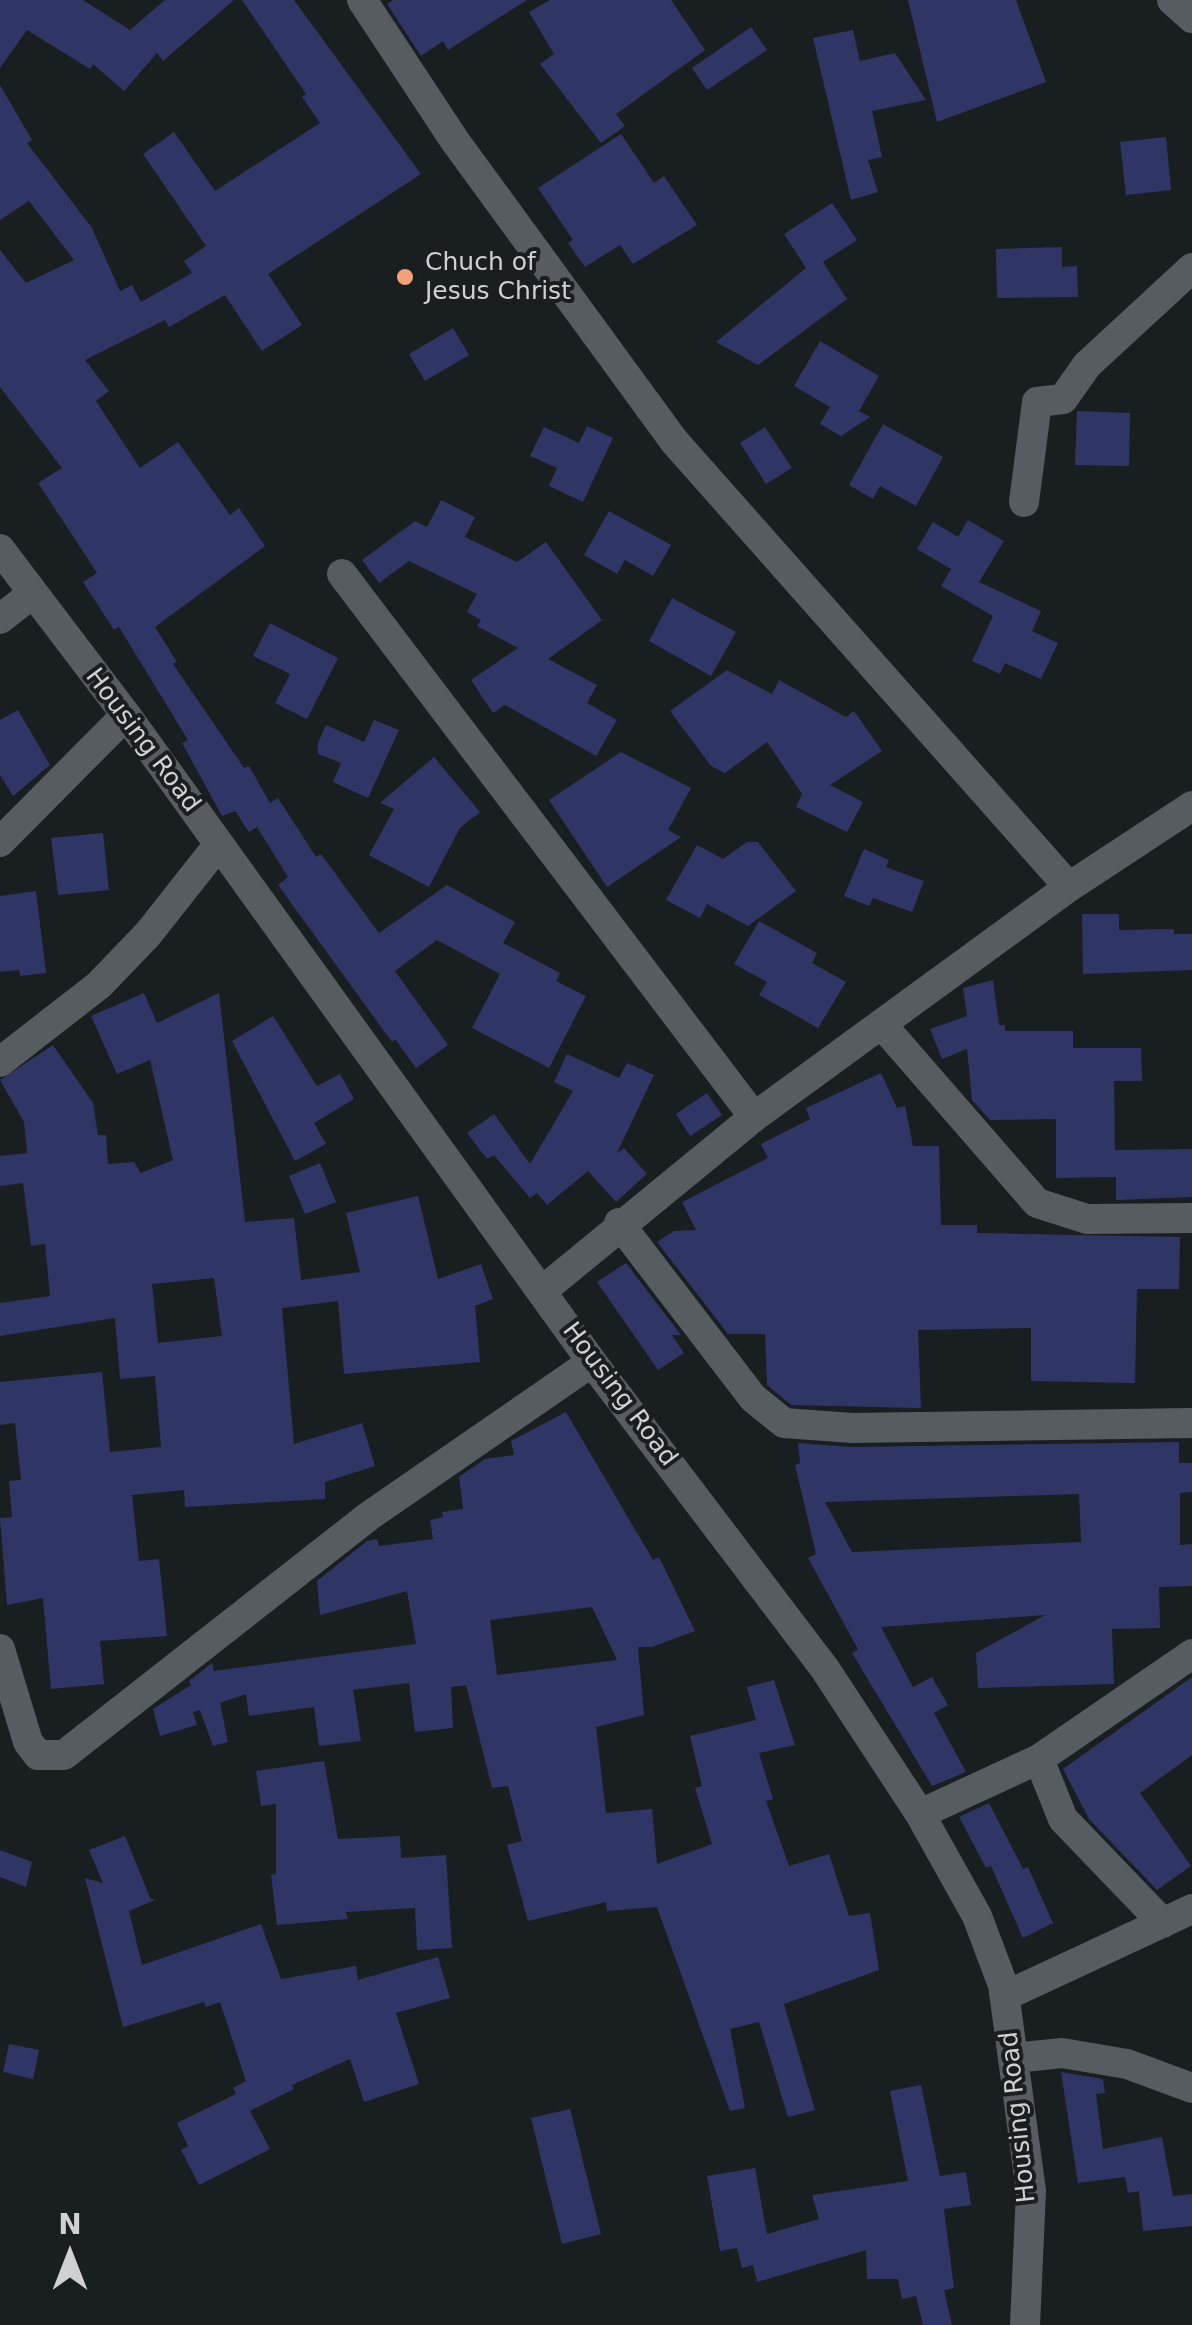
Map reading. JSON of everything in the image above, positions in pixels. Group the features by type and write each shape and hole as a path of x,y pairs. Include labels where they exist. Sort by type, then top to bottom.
{"street":[{"path":"362,0 454,141 674,441 1069,887"},
{"path":"1172,0 1192,18"},
{"path":"1024,502 1037,402 1064,399 1087,365 1192,268"},
{"name":"Housing Road","path":"0,549 126,715 592,1362 825,1669 920,1814 977,1916 1005,1996 1032,2191 1025,2325"},
{"path":"342,574 754,1118"},
{"path":"0,619 32,594"},
{"path":"0,842 126,715"},
{"path":"542,1290 619,1223 754,1118 1069,887 1192,806"},
{"path":"0,1062 100,985 148,934 219,844"},
{"path":"883,1026 1037,1203 1087,1219 1192,1218"},
{"path":"619,1223 753,1398 784,1423 852,1428 1192,1424"},
{"path":"0,1649 28,1742 38,1754 64,1754 370,1516 592,1362"},
{"path":"920,1814 1038,1759 1192,1654"},
{"path":"1038,1759 1064,1819 1163,1923"},
{"path":"1005,1996 1192,1909"},
{"path":"1014,2058 1062,2053 1110,2061 1192,2088"}],"building":[{"path":"0,0 83,0 130,30 165,0 234,0 163,61 157,53 124,91 93,64 90,69 27,30 0,68"},
{"path":"242,0 294,0 421,174 268,274 302,325 262,351 225,295 169,327 165,320 85,360 109,391 96,401 140,468 178,442 230,515 239,508 265,546 155,627 177,662 173,664 244,768 249,766 270,803 278,798 316,857 321,854 379,933 447,885 515,922 503,943 560,973 556,981 586,996 549,1068 472,1028 500,974 437,940 395,971 448,1045 416,1068 395,1039 392,1042 278,885 288,877 257,827 249,832 235,811 222,816 182,743 188,740 119,627 114,630 83,582 97,573 38,483 62,468 0,387 0,250 26,283 74,260 29,201 0,220 0,85 32,140 27,143 92,228 120,291 132,285 141,302 192,273 184,261 206,246 143,154 174,132 215,191 320,123 302,97 306,94"},
{"path":"393,0 527,0 448,50 443,41 421,56 387,4"},
{"path":"550,0 671,0 705,50 616,114 625,126 601,143 540,64 554,54 529,12"},
{"path":"908,0 1016,0 1046,82 937,122"},
{"path":"751,27 767,50 707,90 692,68"},
{"path":"853,30 860,61 895,53 926,100 872,111 882,157 868,160 878,192 851,200 813,38"},
{"path":"621,134 654,183 664,176 697,225 633,264 620,245 585,267 568,243 573,240 538,188"},
{"path":"1166,137 1171,190 1126,195 1120,142"},
{"path":"832,203 857,240 823,262 847,299 758,365 716,342 806,268 784,234"},
{"path":"1062,247 1062,267 1077,266 1078,297 997,298 996,249"},
{"path":"453,328 469,355 425,381 409,354"},
{"path":"820,341 879,376 859,411 870,417 841,436 820,424 830,407 794,386"},
{"path":"1077,411 1130,413 1129,466 1075,465"},
{"path":"883,424 943,457 916,506 880,486 873,499 849,485"},
{"path":"587,426 613,438 583,502 549,486 557,468 530,456 544,427 579,443"},
{"path":"765,427 792,468 766,484 740,443"},
{"path":"441,500 475,517 465,537 517,562 546,542 602,620 548,659 597,685 587,703 617,720 596,756 505,705 493,713 471,680 518,648 477,626 481,620 467,612 477,594 409,561 379,583 362,560 415,521 427,527"},
{"path":"609,511 671,545 653,576 625,560 617,574 584,555"},
{"path":"968,520 1004,541 979,582 1041,611 1032,631 1058,643 1041,679 1005,663 1000,674 972,661 993,616 941,586 951,569 917,549 933,522 958,537"},
{"path":"672,598 736,632 711,676 649,641"},
{"path":"270,623 338,658 307,719 275,703 290,674 253,656"},
{"path":"727,670 772,694 779,680 846,717 854,711 882,751 830,785 863,802 847,832 796,807 802,794 767,742 725,773 711,766 670,711"},
{"path":"18,710 50,765 13,796 0,775 0,720"},
{"path":"374,720 399,730 368,798 333,782 341,763 318,754 318,743 326,725 364,742"},
{"path":"621,752 691,788 668,830 681,837 607,887 549,800"},
{"path":"434,757 480,812 460,828 429,887 369,855 394,809 380,803"},
{"path":"103,833 109,890 58,895 51,838"},
{"path":"747,842 758,842 796,891 748,926 707,904 700,918 666,900 697,845 723,859"},
{"path":"864,849 889,860 886,867 924,881 912,912 873,898 869,906 844,896"},
{"path":"36,891 46,973 20,976 19,970 0,972 0,896"},
{"path":"1082,914 1119,914 1119,930 1174,929 1174,934 1192,934 1192,970 1083,974"},
{"path":"759,921 817,953 812,963 846,982 818,1028 759,995 767,982 734,964"},
{"path":"993,980 999,1025 1005,1025 1005,1031 1073,1031 1073,1048 1141,1048 1142,1081 1114,1081 1115,1150 1192,1149 1192,1197 1116,1200 1116,1177 1056,1178 1056,1119 990,1120 972,1100 967,1049 942,1059 930,1029 967,1016 963,988"},
{"path":"144,993 157,1023 219,993 245,1222 294,1218 301,1280 360,1272 346,1213 418,1196 438,1279 481,1264 493,1299 475,1306 480,1362 344,1374 338,1301 282,1308 294,1444 362,1423 375,1466 325,1482 325,1499 185,1507 184,1490 132,1495 139,1561 159,1559 167,1636 100,1641 104,1684 51,1689 43,1598 7,1605 0,1518 12,1517 9,1481 21,1480 15,1423 0,1425 0,1382 102,1372 110,1452 161,1447 155,1376 120,1379 115,1318 0,1336 0,1303 50,1296 45,1244 31,1246 23,1183 0,1186 0,1156 27,1153 24,1122 0,1080 53,1045 93,1103 98,1135 106,1135 108,1164 134,1162 141,1173 173,1160 150,1060 117,1074 91,1016","holes":["214,1278 222,1336 158,1343 152,1284"]},
{"path":"273,1016 317,1086 340,1074 354,1099 314,1123 326,1144 295,1161 232,1041"},
{"path":"567,1054 619,1078 627,1063 654,1075 617,1153 624,1148 647,1174 616,1202 588,1171 547,1205 537,1193 530,1198 494,1155 487,1159 467,1133 494,1114 530,1164 573,1091 554,1082"},
{"path":"881,1073 897,1108 905,1106 913,1146 939,1146 941,1225 977,1225 977,1233 1180,1237 1179,1289 1137,1289 1135,1383 1031,1381 1031,1328 918,1330 921,1408 791,1405 767,1385 765,1334 728,1334 657,1242 674,1231 696,1230 682,1202 768,1158 761,1144 810,1119 806,1108"},
{"path":"707,1093 722,1115 690,1136 676,1114"},
{"path":"320,1163 336,1202 305,1214 289,1176"},
{"path":"626,1263 681,1335 672,1335 684,1353 658,1370 597,1282"},
{"path":"566,1412 653,1560 659,1557 695,1631 652,1647 638,1647 644,1715 596,1727 606,1813 652,1809 657,1864 712,1844 695,1788 702,1786 690,1736 756,1720 747,1687 774,1680 795,1745 759,1753 773,1799 766,1801 789,1866 829,1854 849,1916 870,1913 879,1970 784,2004 815,2110 788,2117 759,2022 730,2029 745,2108 730,2111 657,1907 607,1911 606,1902 528,1921 507,1845 522,1841 508,1786 492,1788 466,1685 451,1687 453,1728 415,1732 409,1683 353,1690 361,1741 319,1746 314,1707 249,1716 246,1694 220,1703 228,1742 213,1746 200,1710 193,1712 197,1725 160,1736 153,1709 191,1685 189,1681 212,1663 214,1671 416,1644 407,1591 320,1615 317,1581 367,1541 377,1539 379,1546 433,1539 430,1520 443,1517 442,1512 463,1509 459,1477 485,1459 514,1455 511,1441","holes":["592,1607 617,1660 497,1675 490,1620"]},
{"path":"1179,1442 1179,1463 1192,1463 1192,1492 1180,1493 1180,1545 1192,1544 1192,1586 1159,1587 1160,1628 1112,1629 1114,1684 978,1688 976,1653 1045,1615 881,1627 913,1687 932,1677 948,1705 934,1713 966,1772 932,1786 852,1653 858,1649 808,1558 816,1554 795,1465 800,1463 798,1443 852,1447","holes":["1079,1494 1081,1542 852,1552 825,1502"]},
{"path":"1192,1677 1192,1755 1140,1793 1191,1866 1157,1890 1089,1819 1063,1769"},
{"path":"324,1761 338,1839 400,1836 401,1858 446,1855 452,1948 417,1950 415,1908 346,1912 348,1919 277,1925 271,1875 276,1874 276,1804 261,1806 256,1771"},
{"path":"989,1803 1023,1869 1028,1867 1053,1923 1023,1938 991,1866 986,1868 959,1817"},
{"path":"125,1836 150,1898 155,1900 129,1911 142,1965 261,1924 281,1979 356,1966 358,1980 438,1957 450,1998 396,2013 419,2084 364,2102 350,2059 292,2085 294,2089 250,2111 270,2149 199,2185 181,2150 188,2146 177,2123 236,2094 233,2088 246,2081 220,2002 206,2007 204,2002 123,2027 85,1878 103,1883 89,1850"},
{"path":"0,1850 32,1862 26,1887 0,1877"},
{"path":"9,2044 39,2050 33,2079 3,2072"},
{"path":"1061,2072 1103,2079 1105,2093 1096,2094 1103,2149 1162,2137 1173,2196 1192,2194 1192,2226 1143,2231 1139,2191 1128,2193 1125,2177 1078,2183"},
{"path":"921,2085 940,2176 966,2172 971,2205 944,2209 954,2288 944,2290 952,2325 923,2325 916,2296 902,2299 898,2279 867,2279 866,2250 757,2282 753,2265 742,2268 737,2248 720,2251 707,2176 755,2168 767,2234 819,2219 812,2195 908,2181 890,2091"},
{"path":"570,2109 601,2234 562,2244 531,2118"}],"place":[{"name":"Chuch of Jesus Christ","path":"405,277"}]}
